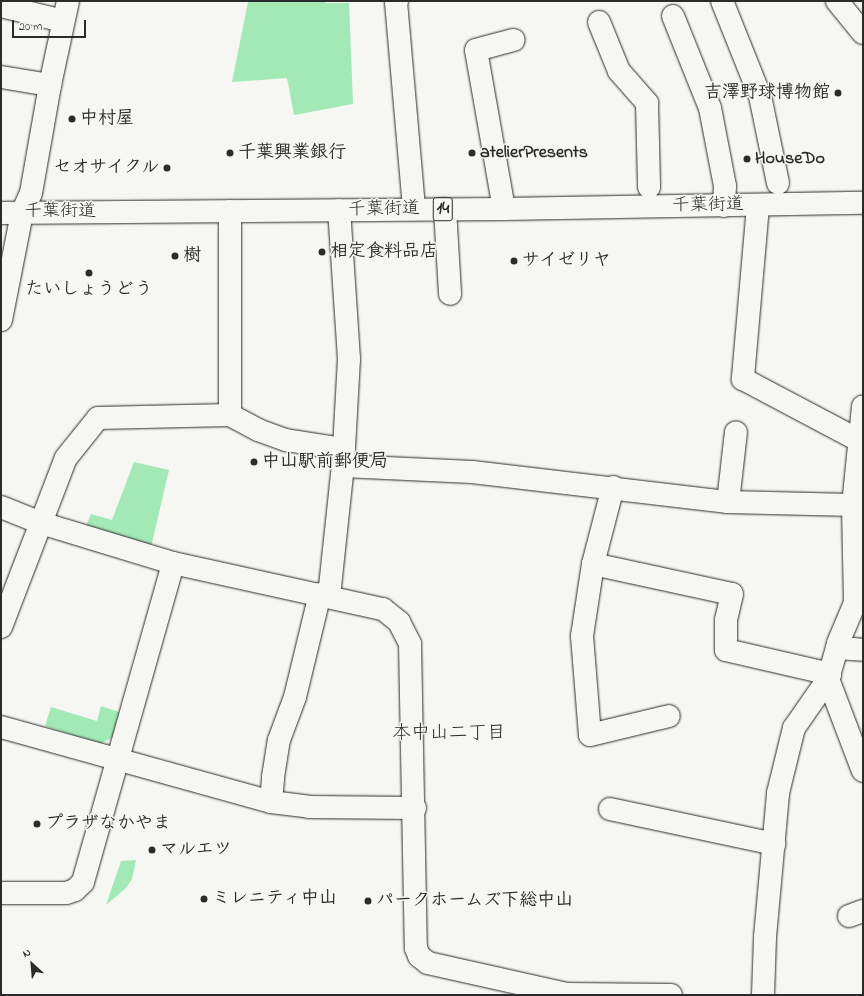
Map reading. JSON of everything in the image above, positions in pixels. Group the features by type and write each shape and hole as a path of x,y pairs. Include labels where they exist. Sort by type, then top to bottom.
{"main road":[{"path":"398,1 396,2 414,209"},
{"path":"722,1 760,96 778,183"},
{"path":"837,1 863,33"},
{"path":"1,6 66,11 50,84 31,193 22,213 1,320"},
{"path":"673,16 710,108 725,186 724,206"},
{"path":"599,22 619,71 647,103 649,187"},
{"path":"504,209 476,50 514,40"},
{"path":"1,77 50,84"},
{"name":"千葉街道","path":"1,213 504,209 758,206 863,203"},
{"path":"758,206 743,380 860,435"},
{"path":"445,209 450,294"},
{"path":"271,802 273,777 279,740 295,697 325,595 343,457 349,359 339,210"},
{"path":"230,211 230,415"},
{"path":"764,995 765,937 778,793 794,728 829,677 837,648 854,603 852,505 863,407"},
{"path":"1,627 66,458 98,418 230,415 258,430 343,457 613,487 728,502 852,505"},
{"path":"728,502 736,432"},
{"path":"613,487 593,564 582,636 590,735 669,716"},
{"path":"1,506 41,523 173,563 325,595 383,609 399,622 410,644 415,808 416,948 419,956 428,963 567,994 671,995"},
{"path":"1,893 66,893 75,890 83,882 116,760 173,563"},
{"path":"593,564 732,594 726,620 726,650 829,677"},
{"path":"837,648 863,650"},
{"path":"829,677 863,771"},
{"path":"1,727 271,802 309,807 415,808"},
{"path":"610,809 774,844"}],"green space":[{"path":"325,1 326,3 349,3 353,104 294,115 287,78 232,82 248,2"},
{"path":"134,462 169,470 151,547 85,529 91,514 112,520"},
{"path":"101,706 119,712 113,737 100,744 45,726 51,707 97,721"},
{"path":"136,860 132,879 126,888 106,905 121,861"}],"place":[{"name":"吉澤野球博物館","path":"838,93"},
{"name":"中村屋","path":"72,119"},
{"name":"千葉興業銀行","path":"230,153"},
{"name":"atelierPresents","path":"472,153"},
{"name":"HouseDo","path":"747,159"},
{"name":"セオサイクル","path":"167,168"},
{"name":"相定食料品店","path":"322,252"},
{"name":"樹","path":"175,256"},
{"name":"サイゼリヤ","path":"514,261"},
{"name":"たいしょうどう","path":"89,273"},
{"name":"中山駅前郵便局","path":"254,462"},
{"name":"プラザなかやま","path":"37,824"},
{"name":"マルエツ","path":"152,850"},
{"name":"ミレニティ中山","path":"204,899"},
{"name":"パークホームズ下総中山","path":"368,901"}],"district":[{"name":"本中山二丁目","path":"449,734"}]}
